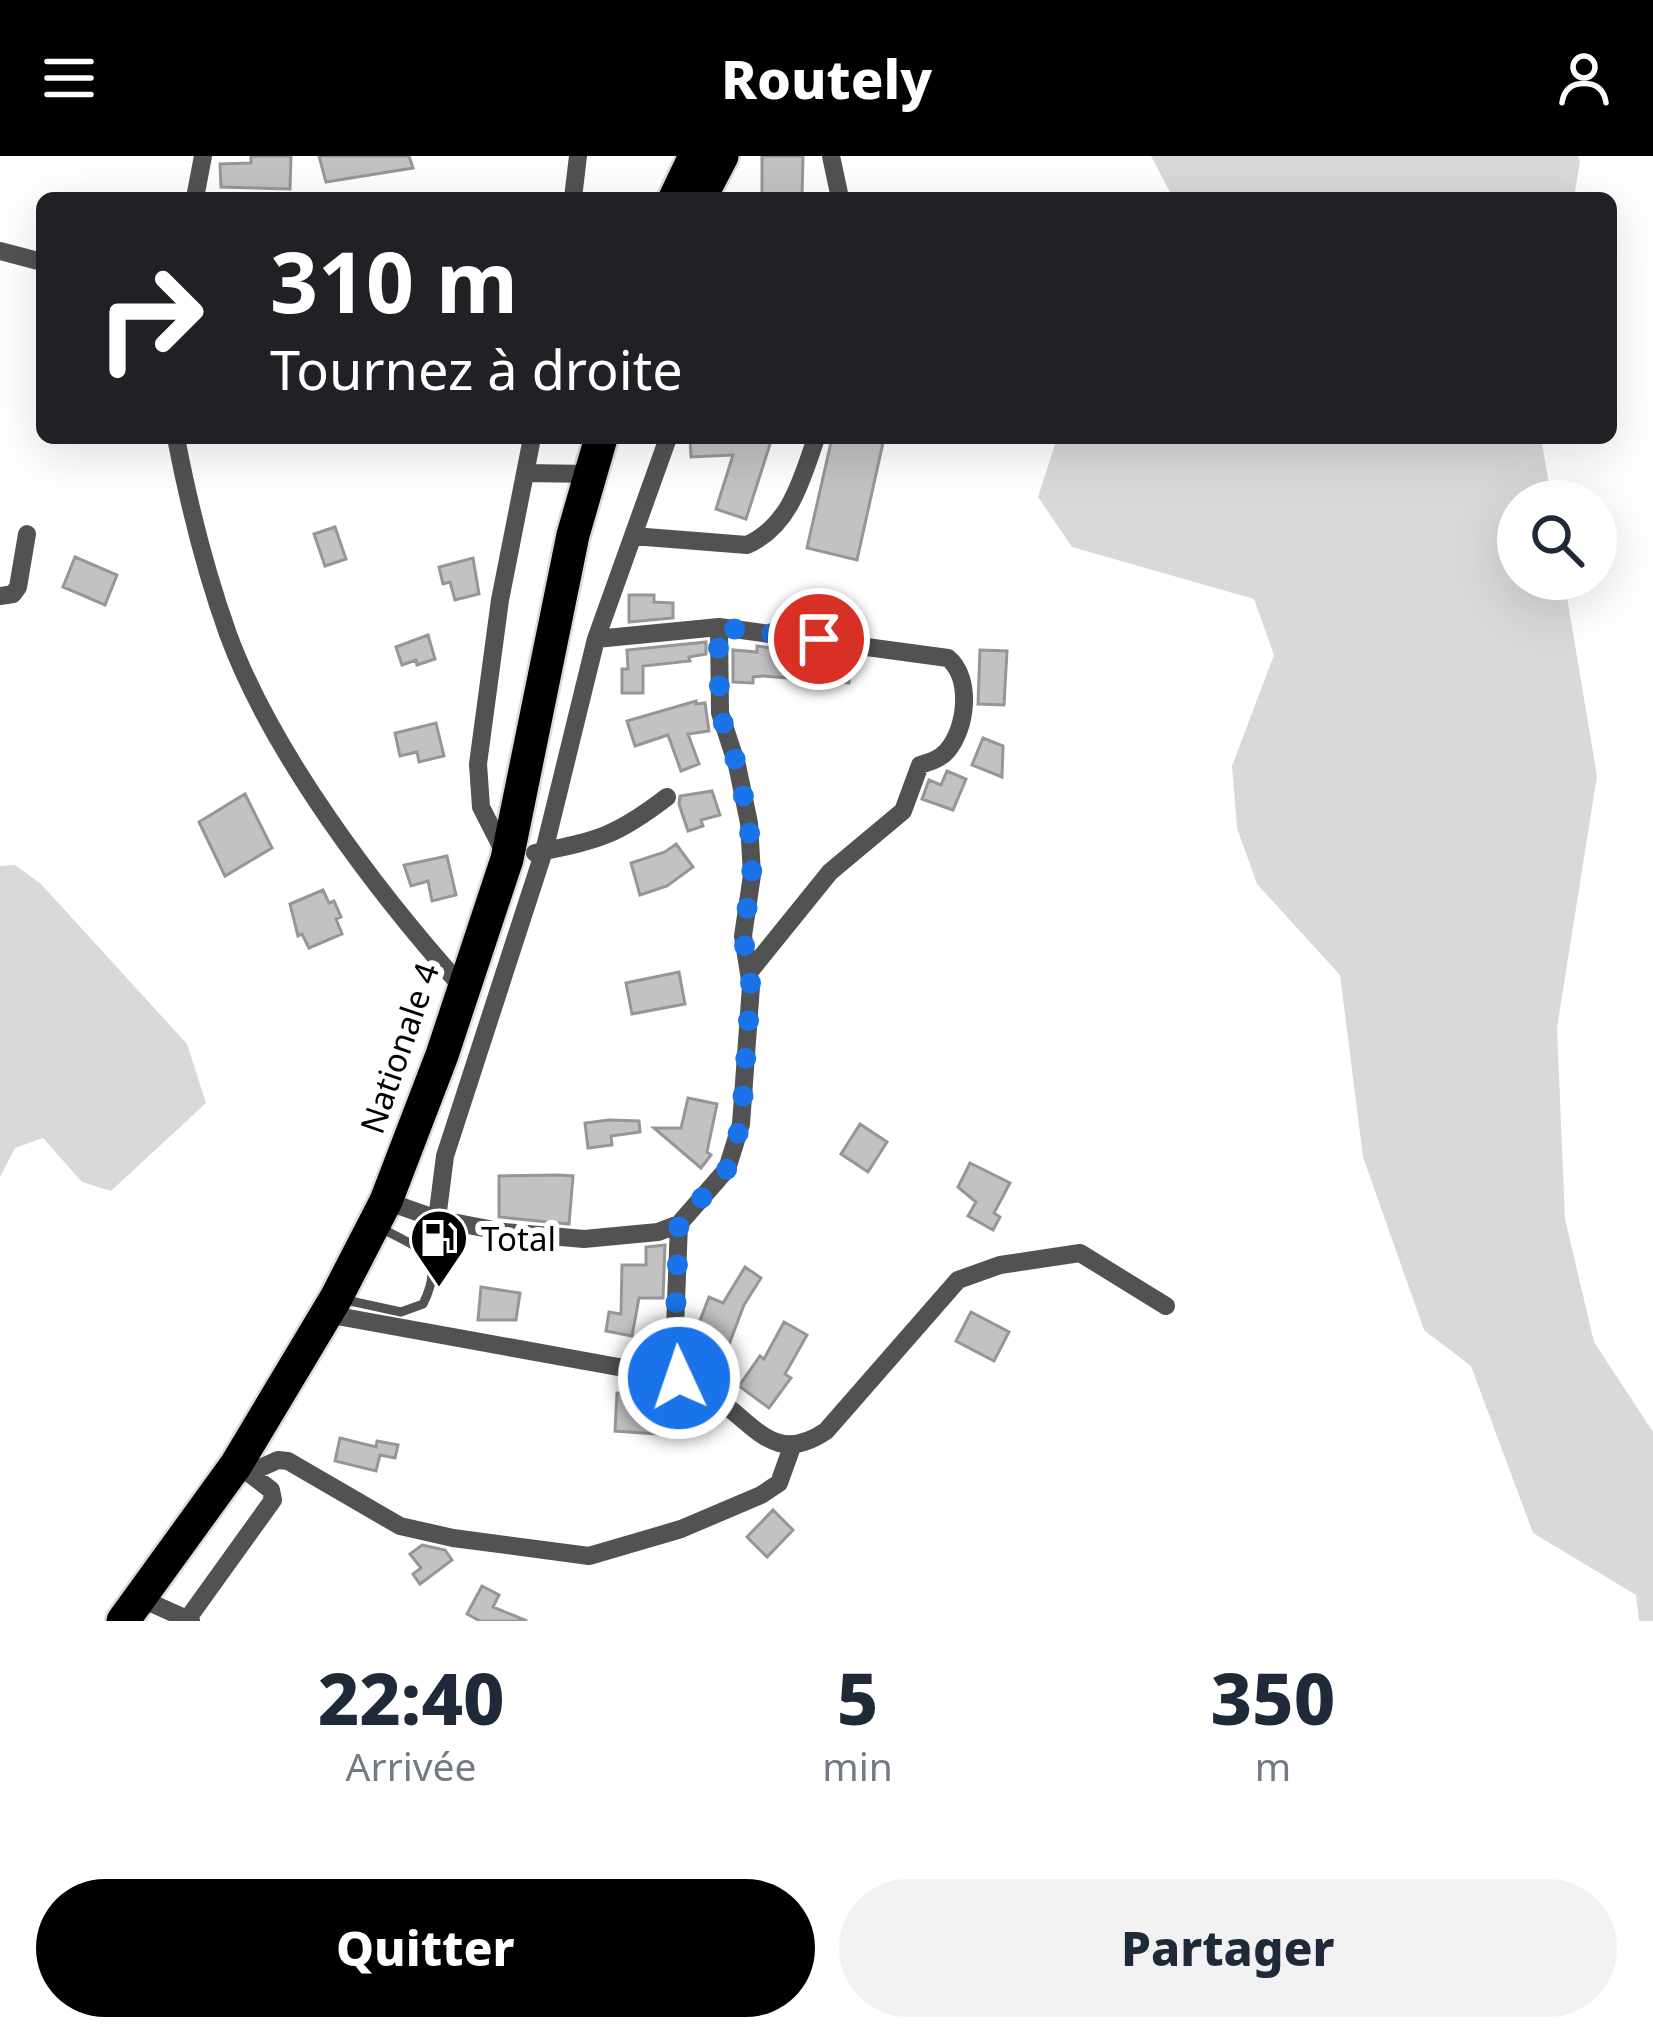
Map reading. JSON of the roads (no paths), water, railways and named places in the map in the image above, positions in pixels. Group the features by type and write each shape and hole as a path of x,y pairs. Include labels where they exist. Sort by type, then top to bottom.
{"highway":[{"path":"678,192 695,156"},
{"path":"703,192 722,156"},
{"name":"Nationale 4","path":"132,1610 242,1469 380,1212 442,1055 507,859 573,535 600,444"}],"street":[{"path":"196,192 202,156"},
{"path":"574,192 578,156"},
{"path":"831,156 839,192"},
{"path":"0,251 36,260"},
{"path":"177,444 193,524 229,637 263,710 398,915 462,987"},
{"path":"531,444 500,600 478,764 481,807 507,859 603,839 630,826 667,797"},
{"path":"437,1219 445,1156 544,851 596,639 666,444"},
{"path":"633,536 746,545 761,539 795,500 814,444"},
{"path":"525,473 591,474"},
{"path":"0,596 13,594 18,587 27,534"},
{"path":"596,639 718,627 948,658 964,678 962,719 949,750 920,765 904,811 830,872 750,971"},
{"path":"380,1212 584,1239 658,1232 679,1224 727,1169 741,1124 750,971 743,936 752,875 749,823 720,713 718,627"},
{"path":"679,1224 675,1328 679,1378"},
{"path":"331,1306 679,1378 719,1400 775,1443 805,1445 826,1431 958,1280 984,1270 1079,1253 1166,1306"},
{"path":"242,1469 288,1461 400,1526 590,1556 681,1529 761,1495 779,1484 794,1444"},
{"path":"132,1610 188,1620 273,1500 271,1490 242,1469"}],"lane":[{"path":"331,1306 401,1312 423,1304 435,1280 424,1251 380,1212"}],"place":[{"name":"Total","path":"439,1289"}]}
